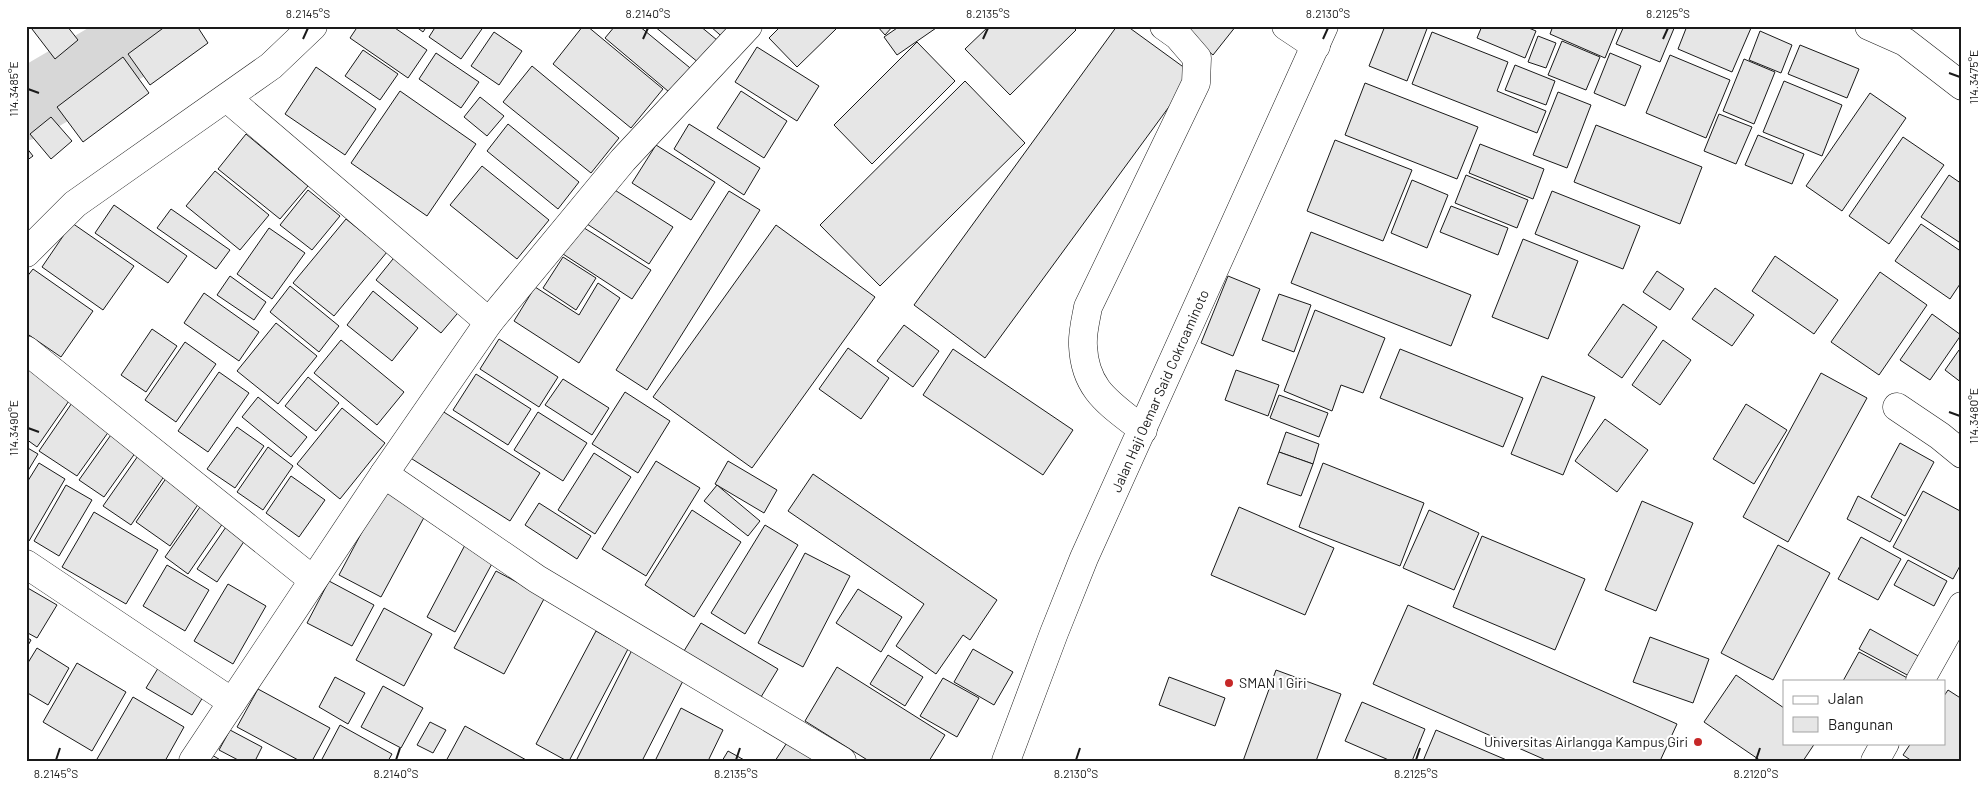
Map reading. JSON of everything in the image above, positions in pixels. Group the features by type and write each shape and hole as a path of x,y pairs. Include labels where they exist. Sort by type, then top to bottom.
{"street":[{"path":"26,253 75,204 271,66 313,26"},
{"path":"193,761 384,474 489,322 623,160 748,26"},
{"path":"1144,430 1104,399 1090,380 1083,345 1088,307 1196,83 1197,58 1178,36 1164,26"},
{"path":"1286,26 1320,36"},
{"path":"1869,26 1911,34 1962,86"},
{"name":"Jalan Haji Oemar Said Cokroaminoto","path":"1006,761 1084,558 1144,430 1320,36"},
{"path":"227,98 489,322"},
{"path":"26,350 313,580"},
{"path":"1897,408 1940,436 1962,454"},
{"path":"384,474 537,578 842,761"},
{"path":"26,564 232,702"},
{"path":"1921,680 1962,606"},
{"path":"1875,761 1884,744"}],"building":[{"path":"36,26 67,26 78,40 55,59 32,29"},
{"path":"166,26 197,26 208,43 150,85 128,54"},
{"path":"358,26 392,26 427,50 408,78 350,38"},
{"path":"415,26 427,26 423,32"},
{"path":"436,26 484,26 461,59 429,37"},
{"path":"583,26 587,26 663,89 631,128 553,64"},
{"path":"615,26 639,26 695,72 675,97 605,38"},
{"path":"654,26 700,26 717,40 699,63"},
{"path":"710,26 741,26 728,42"},
{"path":"781,26 833,26 836,29 797,67 769,38"},
{"path":"877,26 893,26 885,35"},
{"path":"900,26 939,26 897,55 884,37"},
{"path":"989,26 1072,26 1076,30 1010,95 965,49"},
{"path":"1117,26 1127,26 1193,74 985,358 914,305"},
{"path":"1178,26 1236,26 1213,55"},
{"path":"1385,26 1428,26 1407,81 1369,66"},
{"path":"1482,26 1524,26 1536,31 1525,58 1477,38"},
{"path":"1553,26 1618,26 1605,58 1550,34"},
{"path":"1624,26 1675,26 1660,62 1616,44"},
{"path":"1687,26 1747,26 1751,28 1732,72 1678,49"},
{"path":"1760,31 1792,45 1781,73 1749,60"},
{"path":"494,32 522,51 499,85 471,66"},
{"path":"1432,32 1508,62 1497,91 1546,111 1537,133 1412,84"},
{"path":"1538,36 1556,43 1546,68 1528,62"},
{"path":"1562,41 1600,57 1586,90 1548,75"},
{"path":"917,42 955,81 872,164 834,125"},
{"path":"1800,45 1859,69 1847,98 1788,74"},
{"path":"757,47 819,86 797,121 735,82"},
{"path":"363,50 398,74 380,100 345,76"},
{"path":"436,53 479,82 461,108 419,79"},
{"path":"1610,53 1641,66 1625,106 1594,93"},
{"path":"1670,55 1730,80 1706,138 1646,113"},
{"path":"123,57 149,93 83,142 57,107"},
{"path":"1744,59 1775,72 1754,124 1723,111"},
{"path":"1515,65 1555,81 1546,105 1505,90"},
{"path":"532,66 619,138 591,173 503,102"},
{"path":"316,67 376,109 345,155 285,114"},
{"path":"965,81 1025,143 880,286 820,225"},
{"path":"1784,81 1842,105 1822,156 1763,132"},
{"path":"1365,83 1478,127 1457,179 1345,135"},
{"path":"400,91 476,144 427,216 351,163"},
{"path":"741,91 787,121 764,158 717,128"},
{"path":"1558,92 1591,105 1567,168 1533,155"},
{"path":"1870,93 1906,118 1842,211 1806,186"},
{"path":"480,97 504,116 487,136 464,117"},
{"path":"1719,114 1752,127 1736,164 1704,151"},
{"path":"51,117 72,141 51,159 30,134"},
{"path":"508,124 579,182 558,209 487,151"},
{"path":"689,124 760,168 744,195 674,149"},
{"path":"1596,125 1702,167 1680,224 1574,182"},
{"path":"246,134 308,186 280,219 218,169"},
{"path":"1758,135 1804,154 1792,184 1745,165"},
{"path":"1903,137 1944,165 1889,244 1849,216"},
{"path":"1335,140 1412,170 1383,241 1307,211"},
{"path":"1480,144 1544,169 1533,199 1469,173"},
{"path":"656,145 715,182 691,220 632,183"},
{"path":"26,147 33,156 26,161"},
{"path":"482,166 549,220 517,259 450,205"},
{"path":"215,171 269,215 240,250 186,206"},
{"path":"1466,175 1528,200 1517,228 1455,203"},
{"path":"1949,175 1962,184 1962,244 1921,217"},
{"path":"1412,180 1448,195 1427,248 1391,233"},
{"path":"610,187 673,227 649,264 587,224"},
{"path":"308,190 340,216 312,250 280,225"},
{"path":"729,191 760,210 647,390 616,370"},
{"path":"1552,191 1640,226 1623,269 1535,234"},
{"path":"114,205 187,256 168,283 95,233"},
{"path":"1451,206 1508,228 1498,255 1440,232"},
{"path":"171,209 230,250 216,269 157,228"},
{"path":"346,219 387,252 334,316 293,283"},
{"path":"72,223 134,266 103,310 42,267"},
{"path":"1921,224 1962,252 1962,281 1950,299 1895,261"},
{"path":"776,225 875,297 752,468 653,397"},
{"path":"581,226 651,270 632,299 563,254"},
{"path":"269,228 305,253 272,299 237,274"},
{"path":"1311,232 1471,295 1451,346 1291,283"},
{"path":"1523,239 1578,261 1548,339 1492,317"},
{"path":"397,254 462,308 441,333 376,280"},
{"path":"1775,256 1838,300 1814,334 1752,291"},
{"path":"563,257 596,278 576,310 543,288"},
{"path":"33,269 93,311 61,357 26,333 26,278"},
{"path":"1657,271 1684,289 1670,310 1643,292"},
{"path":"1880,272 1927,305 1879,375 1831,342"},
{"path":"230,276 266,302 254,320 217,295"},
{"path":"1228,276 1260,289 1233,356 1201,343"},
{"path":"598,283 620,298 579,363 514,321 535,287 579,315"},
{"path":"290,286 339,326 319,352 270,312"},
{"path":"1715,288 1754,315 1732,346 1692,319"},
{"path":"373,291 418,328 392,361 347,325"},
{"path":"204,293 259,332 239,361 184,323"},
{"path":"1279,294 1311,305 1294,352 1262,340"},
{"path":"1623,304 1657,327 1622,378 1588,355"},
{"path":"1315,310 1385,338 1363,393 1341,385 1332,411 1284,391"},
{"path":"1932,314 1961,335 1930,380 1900,360"},
{"path":"276,323 317,356 278,404 237,371"},
{"path":"904,325 939,351 913,387 877,361"},
{"path":"152,329 177,346 146,392 121,375"},
{"path":"499,339 558,377 539,407 480,369"},
{"path":"341,340 404,392 377,425 314,373"},
{"path":"1663,340 1691,360 1660,405 1632,385"},
{"path":"185,342 216,364 176,422 145,400"},
{"path":"848,348 889,378 861,419 819,389"},
{"path":"953,349 1073,430 1043,475 923,395"},
{"path":"1400,349 1523,398 1503,447 1380,398"},
{"path":"1959,350 1962,352 1962,383 1945,370"},
{"path":"26,367 71,398 37,447 26,439"},
{"path":"1236,370 1279,385 1268,416 1225,400"},
{"path":"219,372 249,393 208,452 178,431"},
{"path":"1821,373 1867,398 1788,542 1743,517"},
{"path":"476,374 531,409 508,445 453,410"},
{"path":"1542,376 1595,397 1563,475 1511,454"},
{"path":"308,377 339,403 316,431 285,406"},
{"path":"563,379 609,408 592,435 545,405"},
{"path":"625,392 670,421 638,473 592,444"},
{"path":"1279,395 1328,413 1319,437 1270,418"},
{"path":"258,397 307,437 291,457 242,417"},
{"path":"74,400 112,427 77,476 39,451"},
{"path":"1746,404 1787,430 1754,484 1713,459"},
{"path":"342,408 385,443 340,499 297,464"},
{"path":"439,409 540,473 510,521 409,457"},
{"path":"538,412 587,443 563,481 514,450"},
{"path":"1605,419 1648,450 1617,492 1575,461"},
{"path":"237,427 264,446 235,488 207,469"},
{"path":"113,432 138,449 104,497 79,480"},
{"path":"1286,432 1319,444 1313,464 1279,452"},
{"path":"1900,443 1934,462 1905,516 1871,497"},
{"path":"26,447 38,454 26,474"},
{"path":"268,447 293,466 263,510 237,492"},
{"path":"1279,452 1313,464 1301,496 1267,484"},
{"path":"140,453 167,472 131,525 103,506"},
{"path":"594,453 631,477 595,534 558,510"},
{"path":"656,461 700,488 646,576 602,549"},
{"path":"728,461 777,490 764,513 715,484"},
{"path":"39,463 65,479 29,541 26,539 26,484"},
{"path":"1323,463 1424,503 1400,566 1299,527"},
{"path":"813,474 997,600 970,640 963,635 936,674 896,646 924,604 788,511"},
{"path":"291,476 325,500 299,537 266,513"},
{"path":"167,477 201,500 170,546 136,522"},
{"path":"66,485 92,500 59,556 34,541"},
{"path":"717,485 760,521 748,536 704,501"},
{"path":"386,487 428,510 381,597 339,575"},
{"path":"1923,491 1962,512 1962,562 1953,579 1893,547"},
{"path":"1858,496 1902,520 1890,542 1847,519"},
{"path":"1642,501 1693,523 1656,611 1605,590"},
{"path":"539,503 591,536 577,559 525,525"},
{"path":"200,507 223,523 188,574 165,557"},
{"path":"1239,507 1334,548 1305,615 1211,575"},
{"path":"692,510 741,542 694,617 645,585"},
{"path":"1429,510 1479,533 1454,590 1403,568"},
{"path":"94,512 158,550 126,604 62,567"},
{"path":"765,525 798,545 745,634 711,613"},
{"path":"226,527 245,540 217,582 197,569"},
{"path":"1482,536 1585,579 1555,650 1453,607"},
{"path":"1861,537 1901,559 1878,600 1838,579"},
{"path":"465,545 494,560 455,632 427,617"},
{"path":"1778,545 1830,573 1773,680 1721,653"},
{"path":"805,553 850,576 803,667 758,643"},
{"path":"1908,560 1947,581 1934,606 1894,585"},
{"path":"167,565 209,590 185,631 143,606"},
{"path":"496,571 545,597 504,674 454,648"},
{"path":"329,581 374,605 352,646 307,623"},
{"path":"228,584 266,606 233,664 194,641"},
{"path":"26,587 57,605 37,638 26,632"},
{"path":"858,589 902,617 881,652 836,623"},
{"path":"1408,605 1677,724 1660,761 1548,761 1373,684"},
{"path":"384,608 432,634 404,686 356,660"},
{"path":"701,623 778,669 761,697 684,651"},
{"path":"1870,629 1920,657 1909,676 1859,649"},
{"path":"596,631 628,649 569,761 567,761 536,744"},
{"path":"26,637 31,640 26,649"},
{"path":"1650,637 1709,659 1693,703 1633,682"},
{"path":"37,648 69,668 48,705 26,692 26,666"},
{"path":"633,648 686,675 642,761 576,761"},
{"path":"973,649 1013,672 994,705 954,682"},
{"path":"1859,652 1911,680 1844,680"},
{"path":"888,655 923,677 905,706 870,684"},
{"path":"77,663 126,692 92,751 43,722"},
{"path":"160,665 206,692 192,715 146,688"},
{"path":"837,667 945,735 929,761 869,761 805,721"},
{"path":"1276,670 1341,694 1316,761 1243,761"},
{"path":"1736,675 1783,707 1783,744 1814,744 1803,761 1761,761 1704,722"},
{"path":"335,677 365,693 348,724 319,707"},
{"path":"1169,677 1225,698 1215,726 1159,705"},
{"path":"943,678 979,698 957,737 920,716"},
{"path":"383,686 423,708 401,748 361,727"},
{"path":"258,689 330,728 312,761 300,761 237,727"},
{"path":"1948,690 1962,699 1962,761 1912,761 1903,755 1910,744 1946,744 1946,693"},
{"path":"133,697 184,727 165,761 100,761 97,759"},
{"path":"1362,702 1425,729 1412,761 1391,761 1345,741"},
{"path":"681,708 723,730 708,761 655,761"},
{"path":"430,722 446,730 433,753 417,745"},
{"path":"340,725 392,754 388,761 321,761"},
{"path":"465,726 528,761 446,761"},
{"path":"230,730 262,747 255,761 240,761 219,750"},
{"path":"1436,730 1509,761 1423,761"},
{"path":"790,738 827,761 775,761"},
{"path":"728,751 746,761 722,761"},
{"path":"212,755 222,761 209,761"}],"waterway":[{"path":"26,105 161,26"}],"place":[{"name":"SMAN 1 Giri","path":"1229,683"},
{"name":"Universitas Airlangga Kampus Giri","path":"1698,742"}]}
